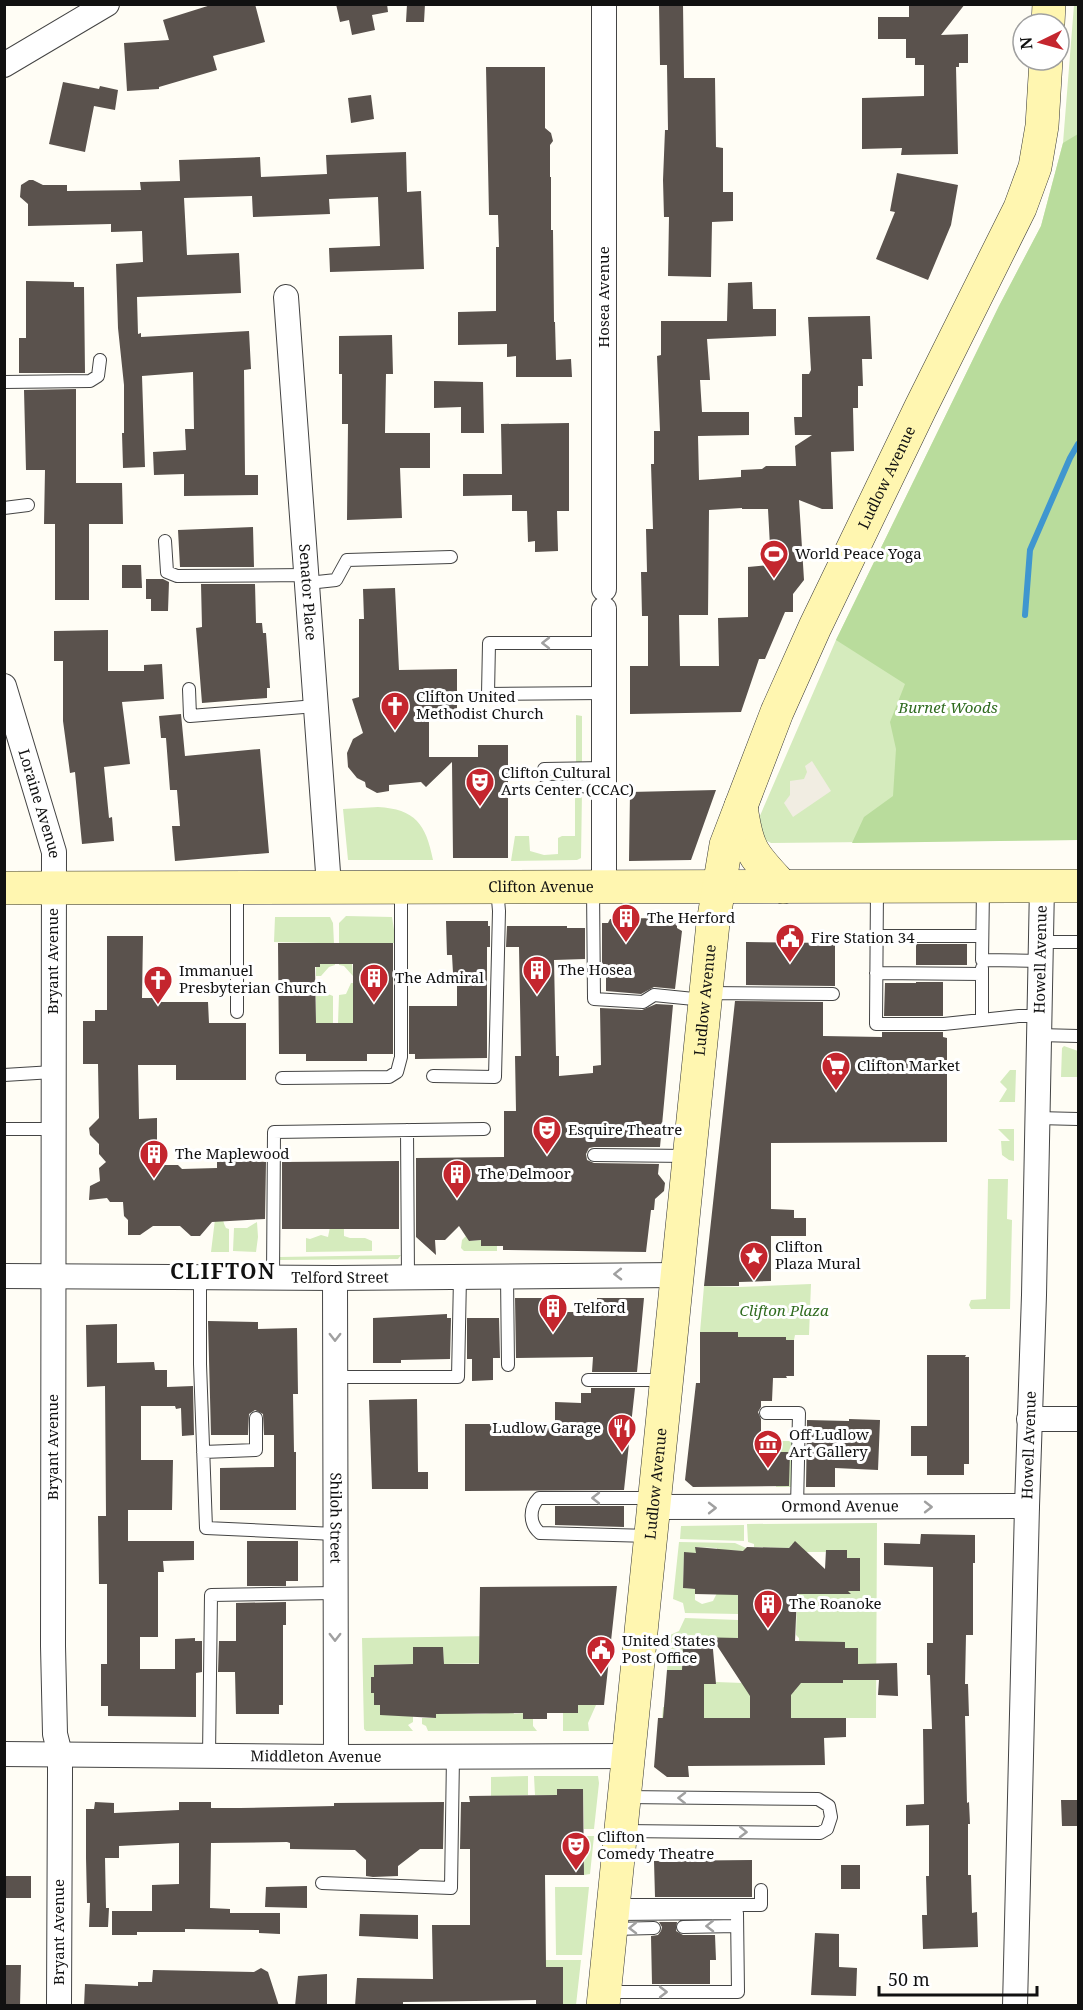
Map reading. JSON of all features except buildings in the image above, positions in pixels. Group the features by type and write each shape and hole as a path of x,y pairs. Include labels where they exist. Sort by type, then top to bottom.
{"main road":[{"name":"Ludlow Avenue","path":"604,1999 705,996 718,887 726,845 777,712 815,627 1020,208 1035,167 1042,126 1045,72"},
{"path":"741,806 745,836 750,848 757,860 783,887"},
{"name":"Clifton Avenue","path":"4,888 1078,886"}],"street":[{"path":"4,65 107,4"},
{"name":"Hosea Avenue","path":"599,887 604,777 604,4"},
{"name":"Senator Place","path":"286,297 329,886"},
{"name":"Loraine Avenue","path":"4,686 54,852 54,887"},
{"name":"Howell Avenue","path":"1015,2006 1042,886"},
{"name":"Bryant Avenue","path":"54,887 53,1657 55,1734 60,1754 59,2006"},
{"name":"Telford Street","path":"4,1276 335,1278 677,1275"},
{"name":"Shiloh Street","path":"335,1278 336,1757"},
{"path":"1029,1419 1078,1419"},
{"name":"Ormond Avenue","path":"653,1513 797,1508 1027,1506"},
{"name":"Middleton Avenue","path":"4,1754 336,1757 628,1756"}],"lane":[{"path":"4,382 90,381 98,376 100,360"},
{"path":"4,508 28,505"},
{"path":"165,541 167,573 177,576 336,580 347,560 451,557"},
{"path":"604,643 489,643 489,694 604,693"},
{"path":"189,689 190,716 316,706"},
{"path":"544,769 604,777"},
{"path":"544,787 604,777"},
{"path":"877,886 876,1024 944,1024 1019,1016 1039,1025 1078,1036"},
{"path":"237,887 237,1012"},
{"path":"282,1078 389,1077 397,1072 401,1058 402,887"},
{"path":"433,1077 495,1077 499,911 497,887"},
{"path":"599,887 594,999 643,1002 654,995 833,994"},
{"path":"982,1020 983,887"},
{"path":"877,936 982,936"},
{"path":"982,960 1041,951 1078,942"},
{"path":"876,973 982,974"},
{"path":"4,1075 53,1072"},
{"path":"1037,1118 1078,1119"},
{"path":"4,1130 53,1129"},
{"path":"273,1277 273,1132 484,1129"},
{"path":"407,1130 408,1277"},
{"path":"594,1155 690,1156"},
{"path":"507,1276 507,1365"},
{"path":"200,1277 206,1528 335,1534"},
{"path":"335,1377 458,1377 460,1277"},
{"path":"588,1380 667,1380"},
{"path":"766,1413 799,1413 797,1508"},
{"path":"203,1452 256,1450 256,1418"},
{"path":"539,1498 653,1513 540,1533 532,1524 532,1510 539,1498"},
{"path":"210,1756 210,1595 335,1593"},
{"path":"322,1883 450,1888 453,1756"},
{"path":"622,1831 820,1833 827,1829 831,1817 829,1806 819,1799 625,1797"},
{"path":"613,1916 761,1905 761,1890"},
{"path":"604,1999 738,1992 736,1913 613,1916"},
{"path":"613,1916 654,1928"},
{"path":"683,1927 737,1926"}],"green space":[{"name":"Burnet Woods","path":"1074,5 1078,5 1078,840 771,843 763,839 759,818 836,640 999,306 1041,226 1063,143 1069,72 1071,72"},
{"name":"Burnet Woods","path":"1078,134 1078,840 852,843 864,817 893,796 896,749 890,722 905,684 836,640 999,306 1041,226 1063,143"},
{"path":"576,715 582,716 582,763 576,763"},
{"path":"575,792 582,792 581,858 577,860 511,861 515,836 529,836 530,851 544,855 558,854 558,838 575,836"},
{"path":"378,807 401,811 417,821 427,837 433,860 348,860 343,809"},
{"path":"346,916 392,917 396,943 350,943 350,963 353,976 344,966 339,965 339,923"},
{"path":"275,917 330,917 333,923 335,965 329,967 321,976 316,976 316,967 320,966 319,943 274,942"},
{"path":"323,983 328,994 333,996 333,1023 316,1023 316,985"},
{"path":"353,983 353,1023 338,1023 339,995 346,994"},
{"path":"1064,1046 1078,1051 1078,1077 1061,1077"},
{"path":"1010,1070 1016,1070 1015,1102 999,1102 1007,1089 1000,1082"},
{"path":"998,1129 1014,1129 1014,1161 1002,1155 1001,1141 1010,1141"},
{"path":"343,1162 344,1236 372,1241 372,1251 306,1252 306,1238 321,1235 328,1237"},
{"path":"988,1179 1008,1179 1007,1219 1012,1220 1010,1309 971,1309 969,1305 971,1300 986,1299"},
{"path":"217,1203 226,1228 229,1229 229,1252 211,1252"},
{"path":"257,1222 256,1252 233,1251 234,1228 247,1228"},
{"path":"466,1236 469,1241 481,1240 481,1246 493,1246 493,1240 497,1237 497,1251 464,1251 461,1248 462,1240"},
{"path":"401,1255 398,1259 280,1260 279,1257"},
{"name":"Clifton Plaza","path":"811,1284 809,1335 795,1335 794,1340 786,1340 786,1337 738,1337 738,1332 700,1332 704,1286"},
{"path":"793,1441 793,1487 776,1487 777,1452 760,1452 756,1443"},
{"path":"877,1523 876,1718 791,1718 791,1691 795,1691 798,1683 843,1683 843,1680 858,1680 858,1648 845,1648 844,1642 799,1643 796,1635 799,1594 845,1594 846,1591 860,1591 860,1558 847,1558 826,1552 802,1552 792,1544 789,1548 754,1547 754,1544 748,1542 747,1524"},
{"path":"744,1525 744,1541 680,1539 681,1526"},
{"path":"679,1542 735,1543 746,1548 746,1551 696,1547 696,1553 684,1553 683,1588 695,1589 695,1600 702,1604 713,1601 717,1593 744,1593 738,1614 685,1613 683,1603 673,1599"},
{"path":"685,1618 738,1620 738,1628 740,1628 743,1639 694,1637 694,1643 683,1643 682,1670 667,1670 670,1635 679,1631"},
{"path":"566,1635 516,1663 444,1664 443,1647 413,1647 413,1664 374,1665 371,1693 374,1693 380,1705 380,1715 413,1713 413,1722 408,1725 413,1731 366,1731 364,1729 362,1638"},
{"path":"716,1682 743,1683 750,1690 750,1718 662,1718 663,1707 704,1708 704,1684 716,1684"},
{"path":"578,1705 596,1705 588,1723 589,1731 563,1731 563,1713 578,1713"},
{"path":"512,1709 514,1714 523,1713 523,1719 533,1719 533,1726 537,1731 428,1731 422,1724 422,1718 436,1718 436,1714 446,1714 449,1710 480,1714"},
{"path":"528,1776 528,1795 491,1796 491,1777"},
{"path":"534,1776 598,1776 594,1829 584,1829 583,1789 557,1789 557,1795 535,1795"},
{"path":"584,1836 594,1836 590,1874 584,1875"},
{"path":"555,1887 589,1887 582,1955 556,1955"},
{"path":"514,1960 581,1960 576,2005 563,2005 563,1967 538,1967"}],"shaded area":[{"path":"812,761 831,791 793,817 784,803 790,795 790,781 804,779 807,772 805,766"}],"waterway":[{"path":"1025,615 1030,550 1078,444"}],"place":[{"name":"World Peace Yoga","path":"774,580"},
{"name":"Clifton United Methodist Church","path":"395,732"},
{"name":"Clifton Cultural Arts Center (CCAC)","path":"480,808"},
{"name":"The Herford","path":"626,944"},
{"name":"Fire Station 34","path":"790,964"},
{"name":"The Hosea","path":"537,996"},
{"name":"The Admiral","path":"374,1004"},
{"name":"Immanuel Presbyterian Church","path":"158,1006"},
{"name":"Clifton Market","path":"836,1092"},
{"name":"Esquire Theatre","path":"547,1156"},
{"name":"The Maplewood","path":"154,1180"},
{"name":"The Delmoor","path":"457,1200"},
{"name":"Clifton Plaza Mural","path":"754,1282"},
{"name":"Telford","path":"553,1334"},
{"name":"Ludlow Garage","path":"622,1454"},
{"name":"Off Ludlow Art Gallery","path":"768,1470"},
{"name":"The Roanoke","path":"768,1630"},
{"name":"United States Post Office","path":"601,1676"},
{"name":"Clifton Comedy Theatre","path":"576,1872"}],"district":[{"name":"CLIFTON","path":"223,1272"}]}
